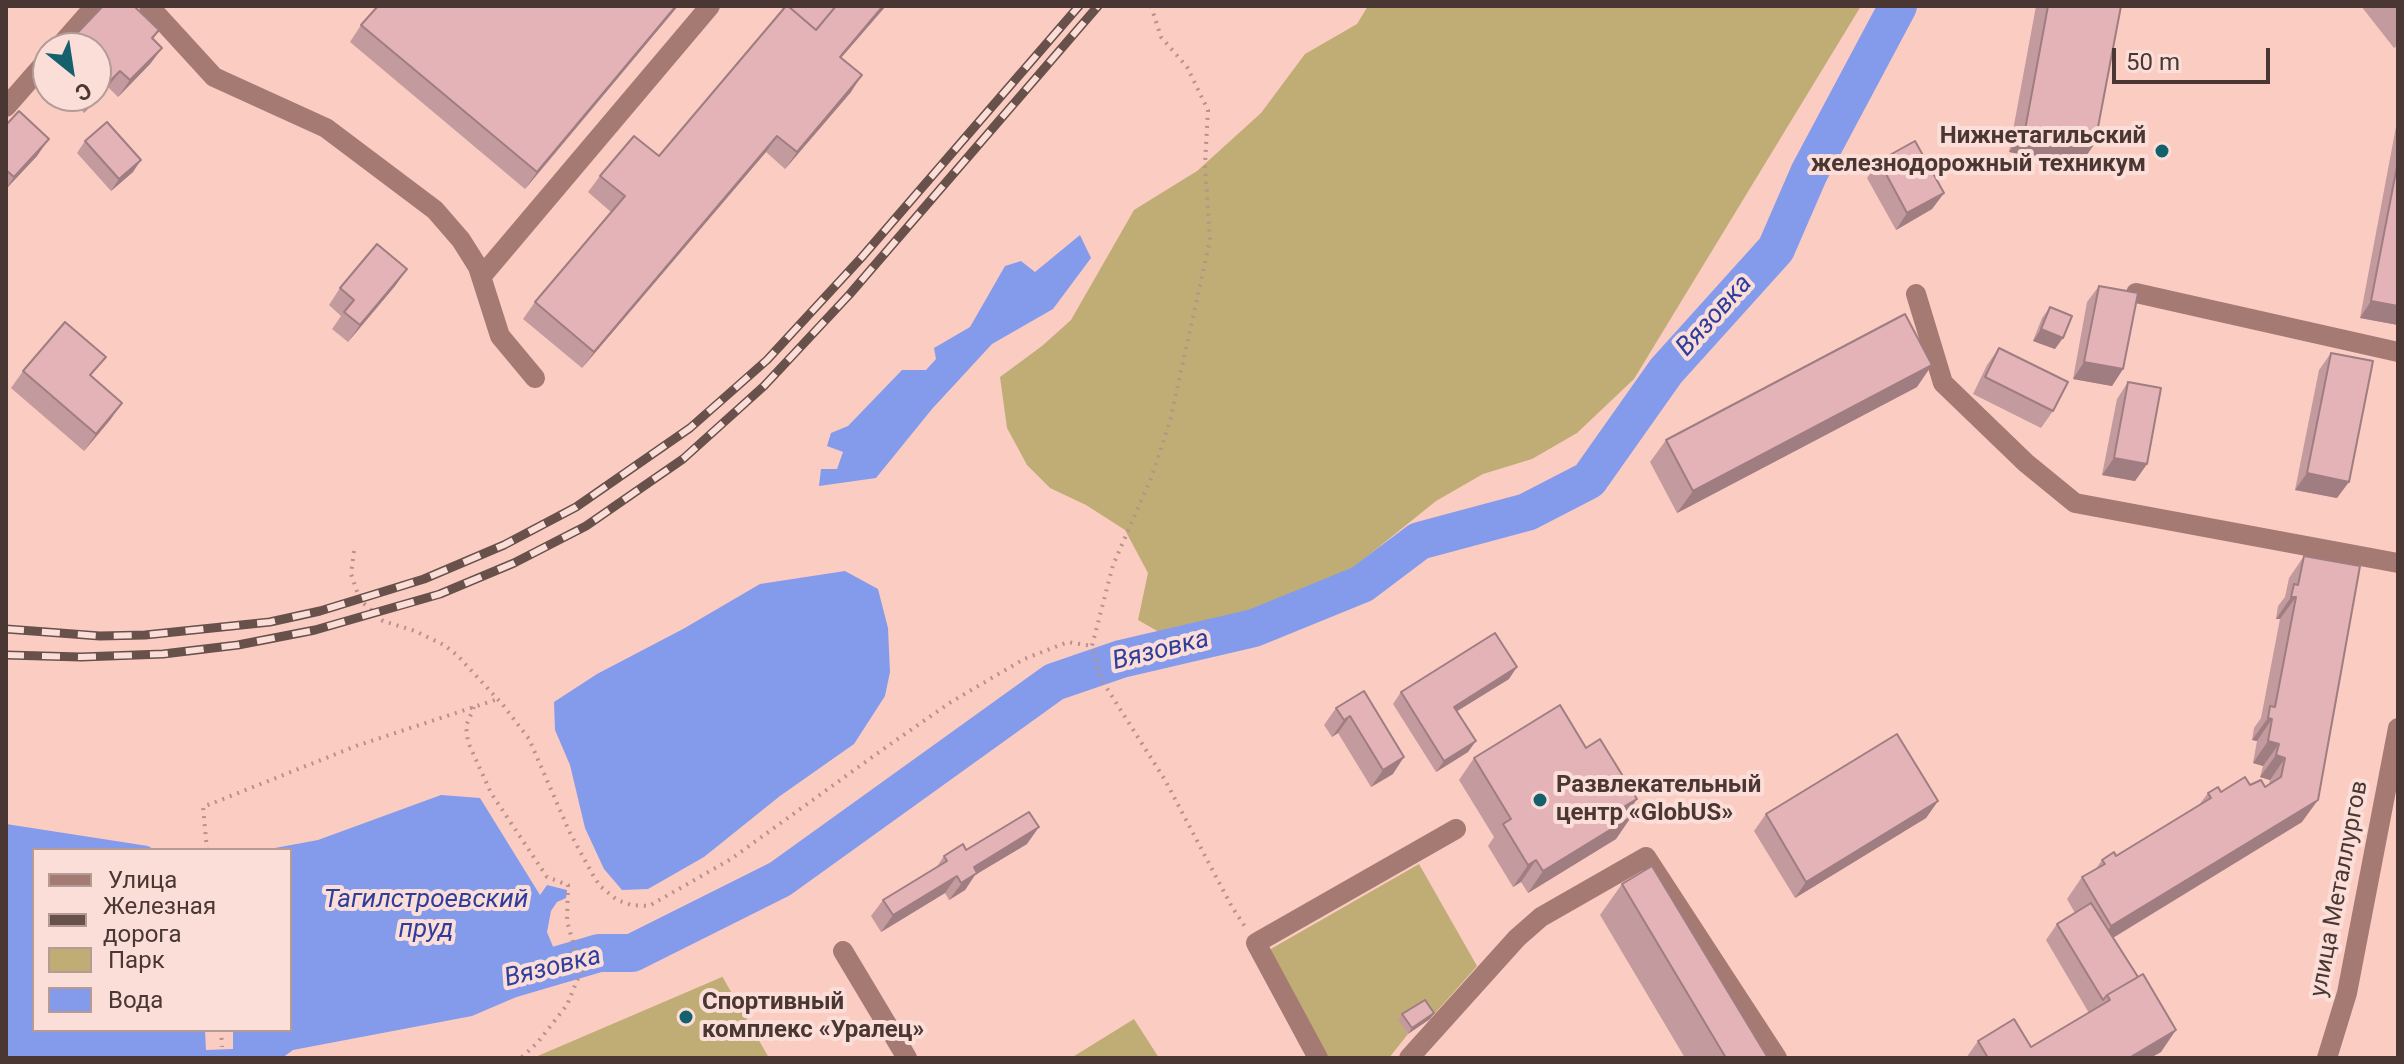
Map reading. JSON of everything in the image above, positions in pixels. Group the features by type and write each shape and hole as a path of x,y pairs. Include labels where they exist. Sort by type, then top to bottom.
{"street":[{"path":"72,32 95,6"},
{"path":"149,6 214,77 326,128 435,210 461,240 481,277 500,336 535,378"},
{"path":"481,277 710,6"},
{"path":"6,107 32,77"},
{"path":"2136,293 2398,352"},
{"path":"1916,294 1943,383 2026,463 2075,503 2398,563"},
{"name":"улица Металлургов","path":"2327,1058 2347,993 2398,728"},
{"path":"1318,1058 1256,943 1456,829"},
{"path":"1409,1058 1496,961 1541,917 1646,857 1777,1058"},
{"path":"843,951 907,1058"}],"path":[{"path":"1151,6 1161,37 1187,67 1208,110 1205,164 1210,240 1170,421 1152,476 1113,565 1092,646 1101,679 1165,780 1232,907 1256,943"},
{"path":"354,551 351,574 360,600 383,621 415,631 444,645 498,699 529,739 570,833 600,886 617,900 631,905 649,906 731,859 951,702 1024,659 1068,642 1092,646"},
{"path":"207,848 203,807 356,746 498,699"},
{"path":"474,707 466,726 468,742 491,793 547,877 568,885 567,921 581,971 567,1005 521,1058"},
{"path":"221,1032 222,1047"}],"green space":[{"path":"1368,6 1861,6 1634,379 1577,433 1532,459 1483,474 1436,501 1318,596 1255,610 1195,631 1166,636 1138,620 1148,573 1125,530 1086,505 1050,488 1027,465 1007,428 1000,377 1071,320 1134,210 1197,171 1261,113 1305,54 1357,24"},
{"path":"1419,864 1477,966 1430,1019 1420,1006 1399,1020 1408,1034 1389,1058 1327,1058 1269,950"},
{"name":"Спортивный комплекс «Уралец»","path":"722,977 769,1058 533,1058"},
{"path":"1134,1019 1159,1058 1071,1058"}],"water":[{"path":"1080,235 1091,258 1053,309 992,344 932,409 876,478 819,486 821,469 837,469 843,452 827,446 831,433 848,426 902,370 926,370 936,359 934,348 970,327 1005,266 1021,261 1035,272"},
{"path":"845,571 878,589 888,628 890,672 885,696 854,744 780,796 704,857 648,889 622,890 604,869 585,828 570,765 555,730 554,702 597,674 760,584"},
{"name":"Тагилстроевский пруд","path":"441,795 480,798 540,895 547,885 567,890 566,898 557,902 551,911 547,932 559,961 557,969 535,989 472,1016 293,1050 282,1058 6,1058 6,824 152,848 32,848 32,1032 205,1032 206,1050 233,1049 233,1032 292,1032 292,848 275,848 318,840"}],"building":[{"path":"103,6 134,6 159,30 152,38 162,48 130,80 120,71 112,79 112,32 78,32"},
{"path":"378,6 676,6 537,172 361,25"},
{"path":"786,6 816,30 836,6 883,6 840,57 862,75 797,152 777,136 594,352 535,302 625,196 600,176 634,136 659,156"},
{"path":"788,6 836,6 816,30"},
{"path":"2048,6 2121,6 2095,143 2025,130"},
{"path":"19,111 49,139 14,177 6,170 6,125"},
{"path":"107,122 141,160 119,179 85,141"},
{"path":"1915,141 1944,193 1907,213 1879,161"},
{"path":"2398,161 2398,306 2371,301"},
{"path":"377,244 407,269 360,325 344,312 354,300 340,288"},
{"path":"2099,286 2138,293 2123,369 2084,362"},
{"path":"2050,307 2072,316 2063,338 2041,329"},
{"path":"1905,314 1932,365 1693,491 1666,440"},
{"path":"65,322 106,357 90,375 122,403 96,434 23,371"},
{"path":"1999,348 2068,382 2053,411 1985,377"},
{"path":"2331,353 2373,361 2349,482 2307,473"},
{"path":"2128,382 2161,388 2147,464 2114,458"},
{"path":"2304,556 2360,566 2318,800 2111,926 2082,877 2105,864 2102,860 2114,852 2116,856 2211,798 2208,793 2218,787 2221,792 2245,777 2250,785 2261,780 2265,787 2281,777 2285,758 2276,755 2279,744 2268,741 2272,719 2268,718 2270,706 2275,707 2296,597 2291,597 2294,584 2298,585"},
{"path":"1495,633 1517,667 1454,707 1476,741 1444,761 1401,692"},
{"path":"1364,691 1404,757 1383,770 1350,716 1344,720 1336,708"},
{"name":"Развлекательный центр «GlobUS»","path":"1560,705 1586,748 1600,739 1637,799 1625,806 1631,817 1543,871 1536,860 1528,865 1503,824 1511,819 1474,758"},
{"path":"1897,734 1938,801 1806,882 1766,814"},
{"path":"1029,812 1039,827 974,867 977,873 961,883 957,876 893,915 883,900 947,861 944,856 963,844 966,850"},
{"path":"1652,866 1768,1058 1726,1058 1622,884"},
{"path":"2091,903 2138,977 2103,1000 2057,924"},
{"path":"2143,974 2176,1030 2129,1058 1988,1058 1978,1041 2014,1019 2031,1047 2110,1000 2107,995"},
{"path":"1425,1000 1434,1013 1412,1028 1402,1014"}],"waterway":[{"name":"Вязовка","path":"507,980 599,953 632,953 780,879 1054,682 1121,659 1254,628 1362,584 1419,541 1527,512 1589,480 1666,371 1776,249 1809,173 1898,6"}],"railway":[{"path":"6,629 100,636 145,635 270,622 320,611 424,579 504,545 576,507 690,428 767,360 862,257 1079,6"},
{"path":"6,655 81,657 163,654 238,645 315,630 440,594 514,563 586,526 683,459 764,386 849,295 1098,6"}],"place":[{"name":"Нижнетагильский железнодорожный техникум","path":"2162,151"},
{"name":"Развлекательный центр «GlobUS»","path":"1540,800"},
{"name":"Спортивный комплекс «Уралец»","path":"686,1017"}]}
